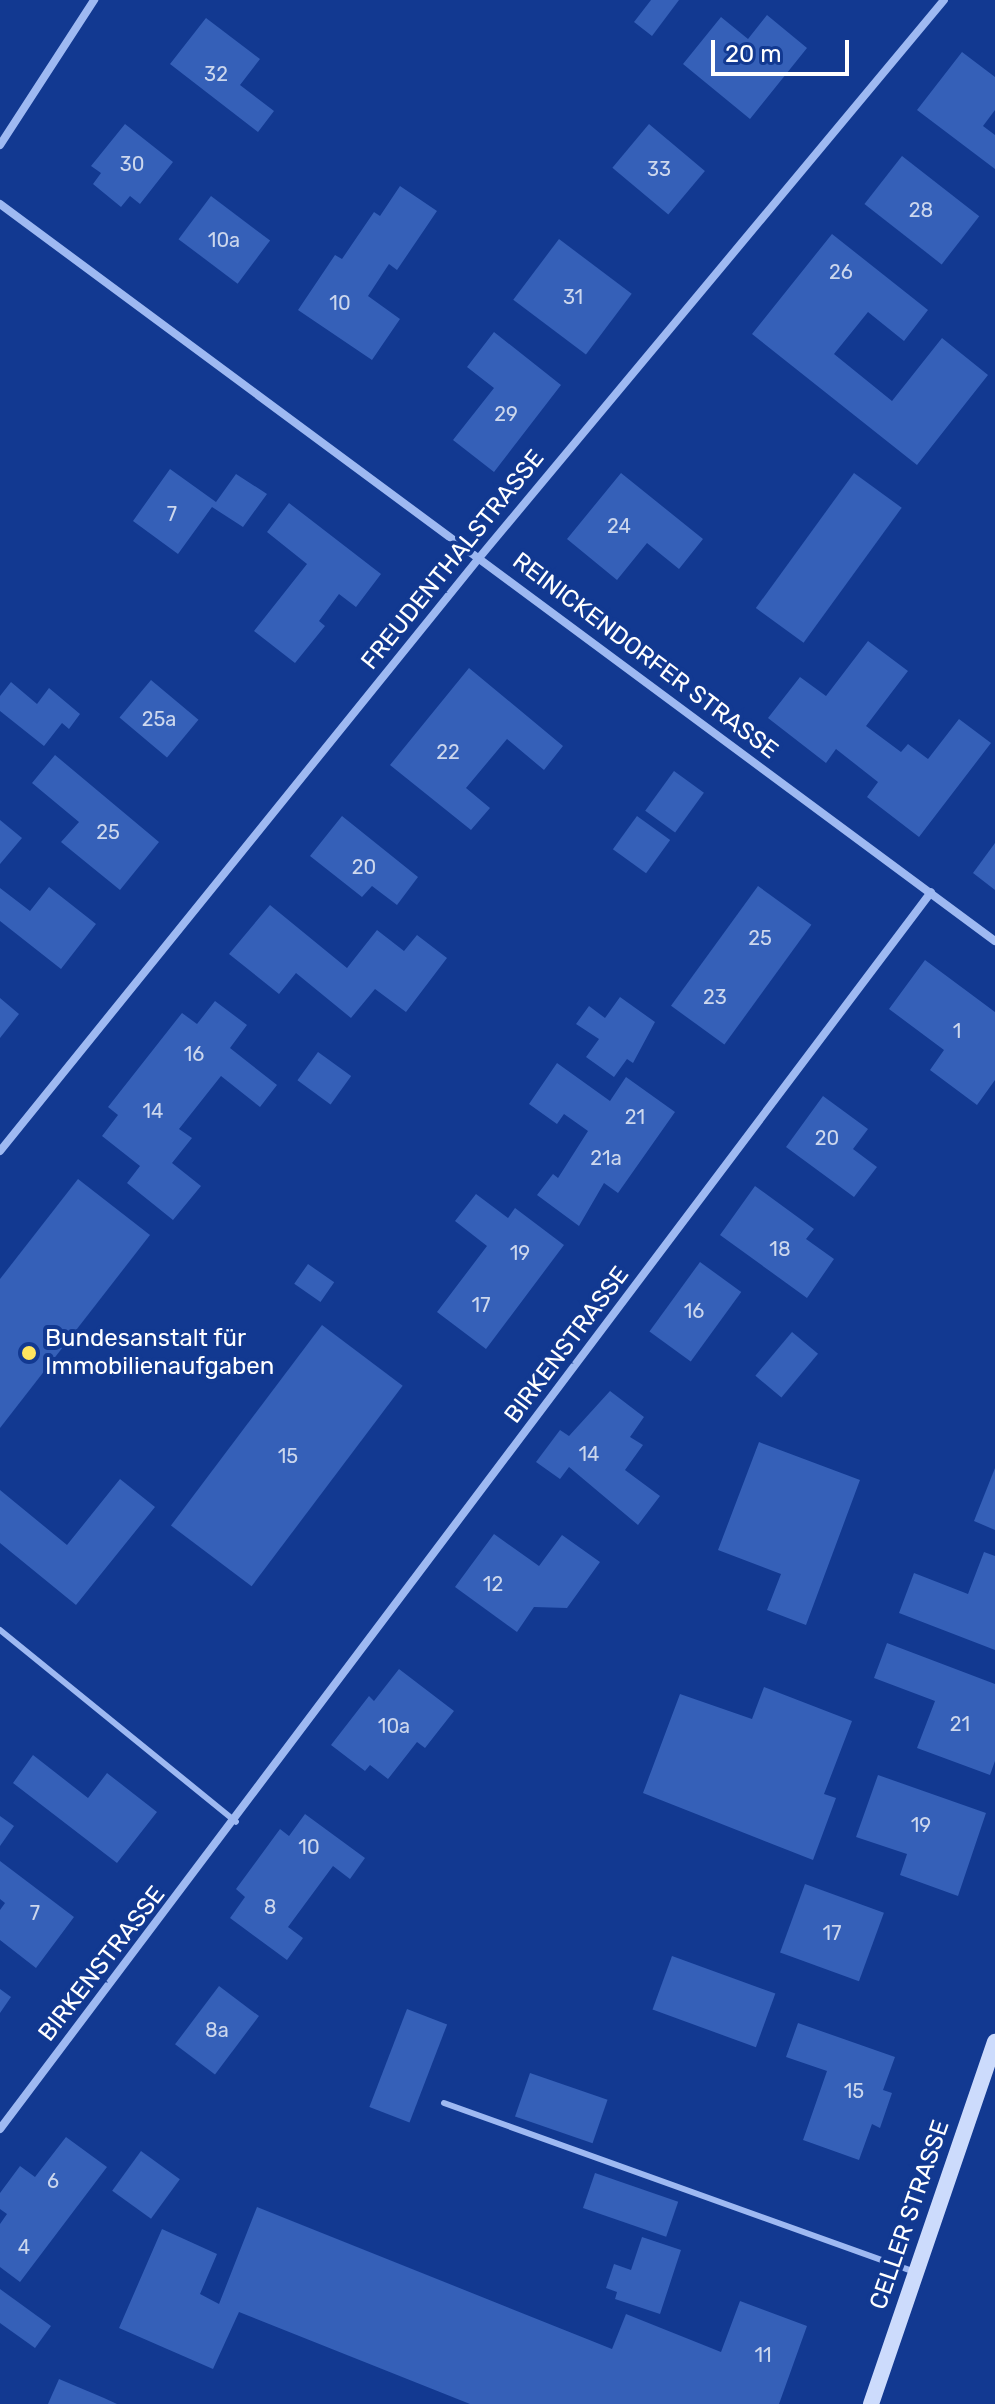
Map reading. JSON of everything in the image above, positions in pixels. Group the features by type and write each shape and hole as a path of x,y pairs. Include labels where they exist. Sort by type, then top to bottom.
{"main road":[{"name":"CELLER STRASSE","path":"871,2404 995,2042"}],"street":[{"path":"0,145 94,0"},
{"name":"FREUDENTHALSTRASSE","path":"0,1151 479,558 944,0"},
{"name":"REINICKENDORFER STRASSE","path":"0,204 995,941"},
{"name":"BIRKENSTRASSE","path":"0,2129 236,1822 931,892"}],"lane":[{"path":"0,1630 236,1822"},
{"path":"444,2103 915,2272"}],"building":[{"path":"651,0 679,0 652,36 634,22"},
{"path":"767,15 807,48 750,119 683,64 721,17 748,39"},
{"path":"206,18 260,59 240,85 274,111 258,132 170,64"},
{"path":"962,52 995,77 995,110 983,126 995,135 995,169 917,110"},
{"path":"125,124 173,162 140,204 130,196 121,207 93,184 101,173 91,166"},
{"path":"649,124 705,171 668,215 612,168"},
{"path":"902,156 979,216 942,264 864,204"},
{"path":"400,186 437,211 397,270 389,264 368,296 400,319 372,360 298,310 335,255 342,259 374,212 380,216"},
{"path":"211,196 270,241 238,284 179,239"},
{"path":"832,234 928,310 904,341 868,312 834,354 892,401 942,338 988,375 917,465 752,334"},
{"path":"559,239 632,294 586,354 513,300"},
{"path":"494,332 561,385 494,472 453,440 494,388 467,367"},
{"path":"170,469 216,502 236,474 267,494 243,527 212,507 178,554 133,521"},
{"path":"621,473 703,539 679,569 647,543 617,580 567,539"},
{"path":"854,473 902,508 804,643 756,608"},
{"path":"289,503 381,574 356,607 339,594 319,621 325,626 295,663 254,631 307,564 267,532"},
{"path":"868,641 908,671 866,726 901,752 908,744 928,759 959,719 991,743 919,837 867,797 878,782 836,749 826,763 768,718 800,677 826,696"},
{"path":"469,668 563,746 544,770 507,739 466,788 490,808 471,830 390,765"},
{"path":"151,680 198,720 167,757 120,718"},
{"path":"11,682 37,704 49,688 80,714 69,729 62,723 44,746 0,711 0,696"},
{"path":"55,755 159,842 120,890 61,842 79,822 32,783"},
{"path":"674,771 704,793 675,832 645,811"},
{"path":"342,816 418,877 397,905 372,886 362,897 310,856"},
{"path":"637,816 670,840 646,873 613,849"},
{"path":"0,820 22,838 0,864"},
{"path":"995,843 995,890 973,873"},
{"path":"758,886 811,925 724,1045 671,1006"},
{"path":"49,887 96,924 61,969 0,921 0,888 30,911"},
{"path":"270,905 347,968 377,930 404,951 417,935 447,958 406,1012 375,989 351,1018 296,973 279,994 229,954"},
{"path":"925,960 995,1012 995,1080 977,1105 930,1070 944,1050 889,1009"},
{"path":"620,997 655,1022 633,1063 627,1059 614,1077 586,1057 599,1039 576,1024 589,1006 605,1018"},
{"path":"0,998 19,1014 0,1038"},
{"path":"215,1001 247,1025 230,1048 277,1085 260,1107 221,1076 179,1129 192,1138 172,1163 201,1186 173,1220 127,1183 140,1166 102,1136 118,1115 108,1107 182,1013 197,1024"},
{"path":"318,1052 351,1076 331,1104 297,1080"},
{"path":"557,1063 610,1101 626,1077 675,1112 618,1193 604,1183 579,1226 537,1195 553,1174 558,1178 588,1131 564,1114 557,1124 529,1104"},
{"path":"823,1096 868,1129 853,1149 877,1167 854,1197 786,1147"},
{"name":"Bundesanstalt für Immobilienaufgaben","path":"78,1179 150,1235 0,1428 0,1279"},
{"path":"755,1186 814,1229 806,1239 834,1259 807,1298 720,1235"},
{"path":"476,1194 508,1218 515,1208 564,1245 486,1349 437,1312 487,1246 455,1221"},
{"path":"700,1262 741,1292 691,1362 649,1332"},
{"path":"308,1264 334,1282 320,1302 294,1284"},
{"path":"322,1325 403,1386 252,1586 171,1525"},
{"path":"792,1332 818,1354 781,1398 755,1376"},
{"path":"610,1391 644,1417 630,1437 643,1445 625,1470 660,1496 638,1525 569,1467 560,1479 536,1462 560,1430 569,1436"},
{"path":"759,1442 860,1480 806,1625 767,1610 781,1574 718,1550"},
{"path":"995,1468 995,1530 974,1521"},
{"path":"120,1479 155,1507 76,1605 0,1543 0,1490 67,1545"},
{"path":"494,1534 539,1566 562,1535 600,1562 567,1608 534,1607 517,1632 455,1587"},
{"path":"984,1552 995,1556 995,1650 899,1613 914,1573 968,1594"},
{"path":"887,1643 995,1684 995,1761 990,1775 917,1748 935,1701 874,1678"},
{"path":"399,1669 454,1711 425,1748 417,1742 388,1779 370,1765 365,1771 331,1745 369,1696 374,1701"},
{"path":"764,1687 852,1721 824,1794 836,1798 813,1860 643,1793 680,1694 752,1719"},
{"path":"33,1755 88,1798 107,1773 157,1812 117,1863 13,1783"},
{"path":"878,1775 986,1813 958,1896 900,1875 907,1854 856,1837"},
{"path":"305,1814 365,1858 350,1879 333,1866 288,1927 303,1938 287,1960 230,1918 245,1897 236,1889 280,1829 289,1836"},
{"path":"0,1816 14,1826 0,1846"},
{"path":"0,1861 74,1917 36,1968 0,1940 0,1910 5,1903 0,1899"},
{"path":"805,1884 884,1913 859,1981 780,1953"},
{"path":"672,1956 775,1994 756,2047 653,2010"},
{"path":"219,1986 259,2016 215,2074 175,2044"},
{"path":"0,1989 11,1997 0,2013"},
{"path":"407,2009 447,2024 410,2122 369,2107"},
{"path":"798,2023 895,2057 883,2090 892,2093 880,2128 872,2124 859,2160 803,2140 827,2071 786,2057"},
{"path":"530,2073 608,2100 593,2143 515,2116"},
{"path":"66,2137 107,2167 20,2282 0,2267 0,2224 7,2214 0,2209 0,2193 20,2166 35,2177"},
{"path":"141,2151 180,2179 151,2219 112,2191"},
{"path":"595,2173 678,2202 666,2237 583,2208"},
{"path":"257,2207 612,2349 626,2314 721,2352 740,2301 807,2326 779,2404 470,2404 239,2312 213,2369 119,2328 162,2229 217,2254 200,2294 219,2304"},
{"path":"642,2237 681,2250 660,2314 615,2299 617,2292 606,2288 614,2264 631,2270"},
{"path":"0,2289 51,2326 35,2348 0,2323"},
{"path":"59,2379 104,2398 117,2404 48,2404"}],"place":[{"name":"Bundesanstalt für Immobilienaufgaben","path":"29,1353"}]}
